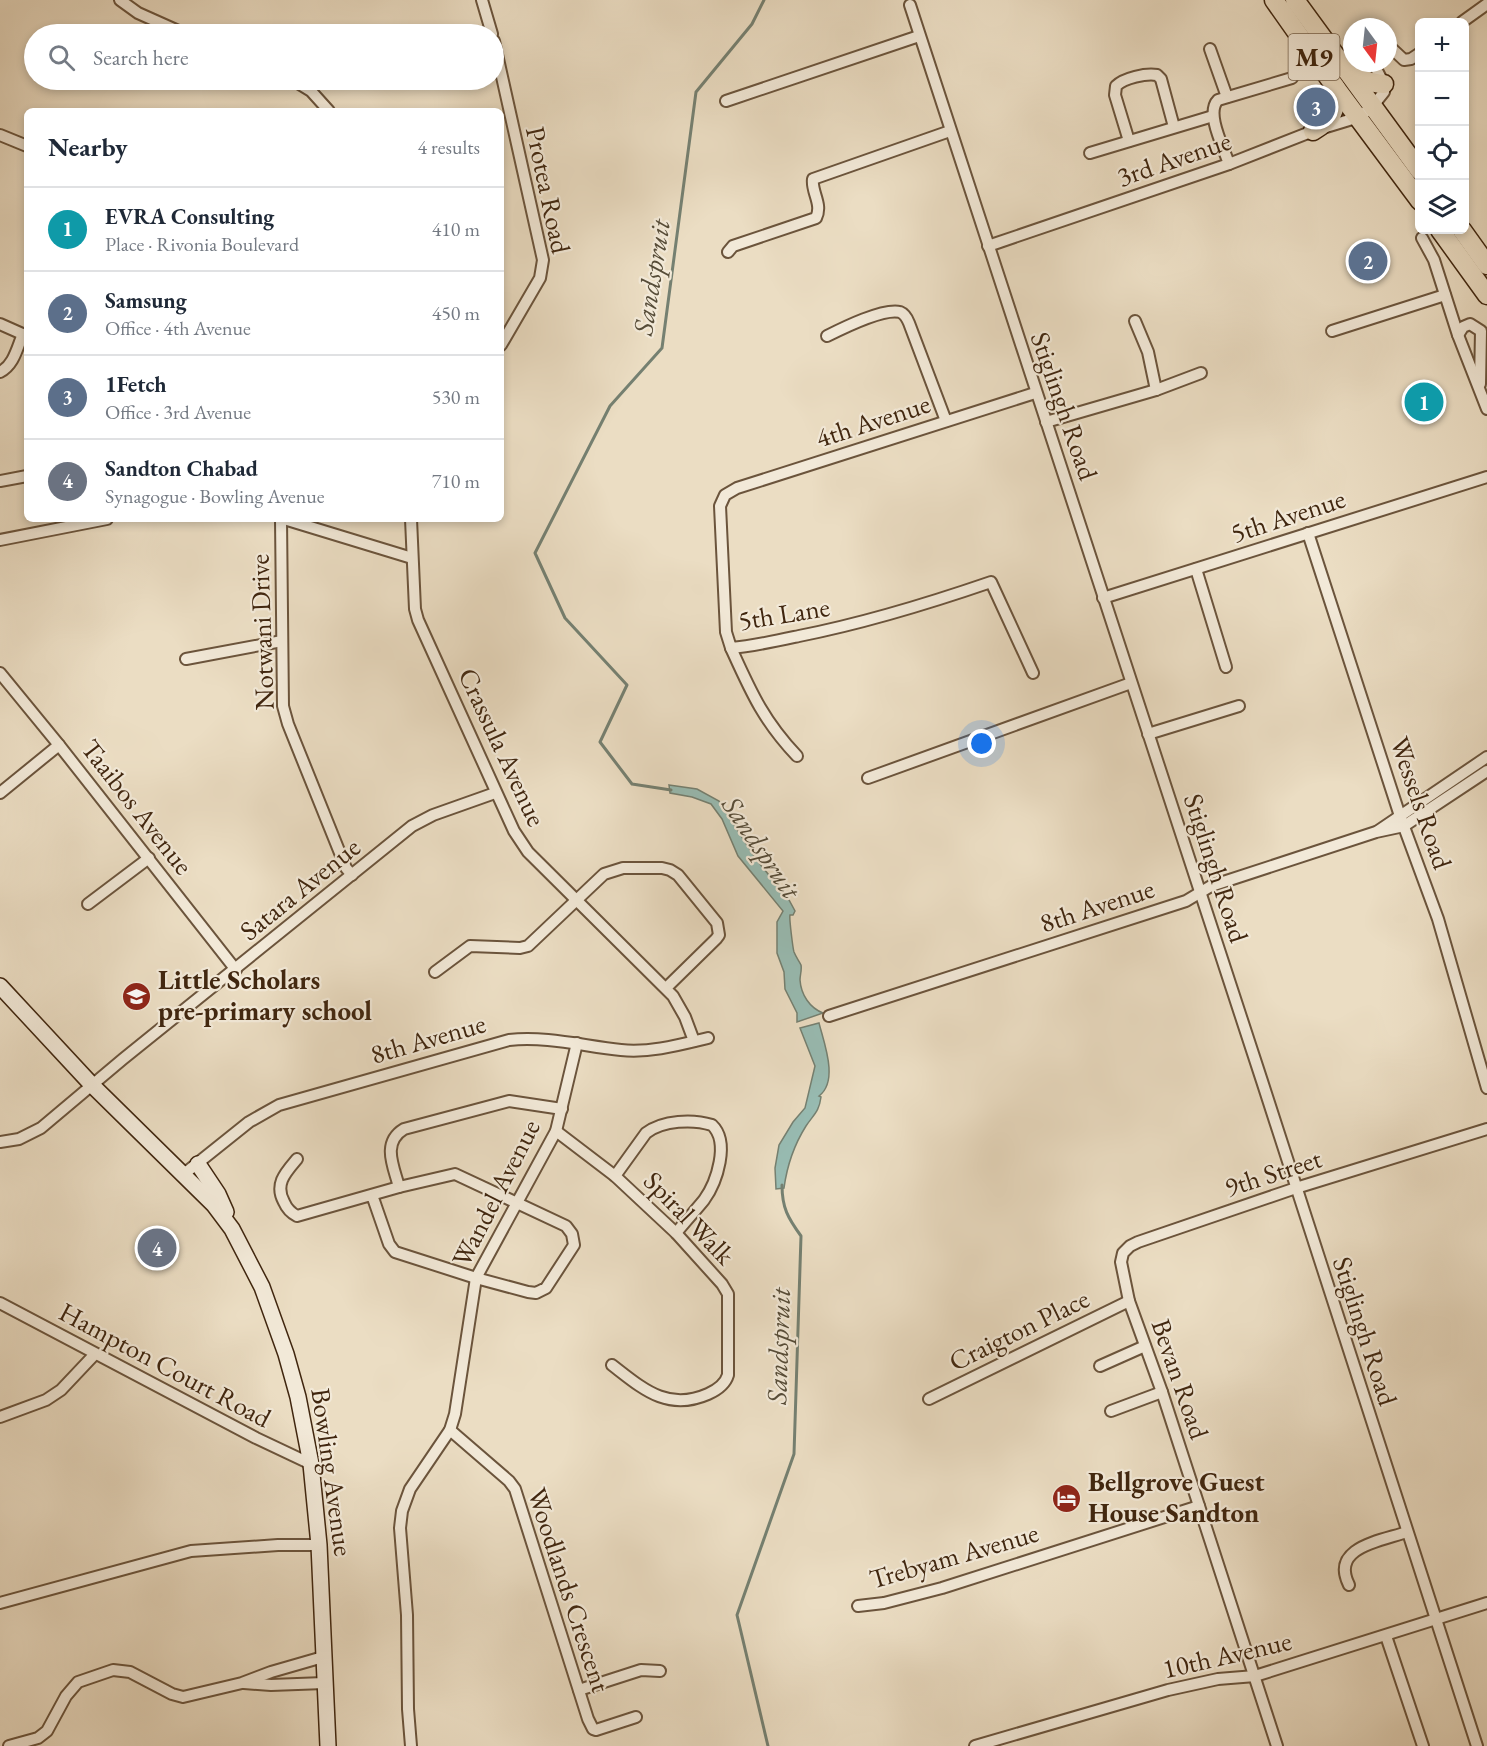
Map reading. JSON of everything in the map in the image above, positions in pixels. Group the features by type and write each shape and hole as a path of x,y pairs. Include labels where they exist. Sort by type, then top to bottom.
{"main road":[{"name":"M9","path":"1274,0 1336,88 1365,112 1415,167"},
{"name":"M9","path":"1295,0 1415,194"},
{"path":"1312,25 1326,33 1359,77 1368,82 1384,84"},
{"path":"1313,131 1325,124 1332,116 1336,104 1336,88"},
{"path":"1443,234 1487,295"},
{"path":"1465,234 1487,265"},
{"name":"Bowling Avenue","path":"0,986 92,1085 214,1205 231,1229 262,1287 286,1354 298,1397 311,1464 319,1545 328,1746"},
{"path":"198,1164 222,1201 231,1229"}],"street":[{"path":"120,0 138,13 163,24"},
{"path":"482,0 489,24"},
{"path":"1468,18 1487,4"},
{"name":"Stiglingh Road","path":"910,5 1477,1746"},
{"path":"726,101 920,36"},
{"path":"1210,49 1227,97"},
{"path":"1397,53 1404,60 1415,56"},
{"path":"1365,112 1383,94 1384,84 1378,72"},
{"path":"1129,141 1115,95 1116,86 1122,81 1151,74 1157,75 1161,79 1174,127"},
{"path":"1229,164 1213,116 1215,103 1227,97 1292,78"},
{"path":"309,90 326,108"},
{"name":"Protea Road","path":"501,90 503,108"},
{"name":"3rd Avenue","path":"988,246 1229,164 1365,112"},
{"path":"1090,153 1213,116"},
{"name":"Protea Road","path":"504,340 540,278 543,253 505,119"},
{"path":"728,252 733,246 816,218 819,206 812,183 813,178 950,131"},
{"path":"0,135 24,145"},
{"path":"1422,238 1434,261 1458,335 1487,409"},
{"path":"1332,331 1445,296"},
{"path":"827,336 884,313 904,314 946,421"},
{"path":"1135,321 1148,352 1156,390"},
{"path":"0,324 24,335"},
{"path":"1458,335 1462,327 1470,324 1480,331 1482,349 1479,389"},
{"path":"0,372 10,364 24,337"},
{"path":"1046,422 1156,390 1201,373"},
{"name":"4th Avenue","path":"725,495 737,488 1035,393"},
{"path":"0,481 24,477"},
{"name":"5th Avenue","path":"1103,598 1487,477"},
{"name":"5th Lane","path":"725,495 720,506 726,632 730,648 852,626 991,582 1033,673"},
{"path":"0,540 92,522"},
{"name":"Notwani Drive","path":"283,522 282,692 288,724 325,820 346,868 352,875"},
{"path":"293,522 412,558"},
{"name":"Crassula Avenue","path":"411,522 418,620 514,831 528,852 673,996 685,1017 693,1041"},
{"name":"Wessels Road","path":"1308,533 1402,821 1438,919 1487,1088"},
{"path":"1196,569 1226,667"},
{"path":"186,659 282,641"},
{"path":"730,648 766,720 797,756"},
{"name":"Taaibos Avenue","path":"0,674 59,745 236,970"},
{"path":"868,778 1131,683"},
{"path":"1148,734 1239,706"},
{"path":"0,793 59,745"},
{"path":"1402,821 1487,757"},
{"path":"1402,821 1487,771"},
{"name":"Satara Avenue","path":"0,1142 29,1136 65,1109 412,826 433,815 495,792"},
{"name":"8th Avenue","path":"829,1017 1186,901 1211,886 1376,832 1402,821"},
{"path":"88,904 149,858"},
{"path":"435,972 471,946 520,948 528,946 604,874 616,869 662,868 678,875 717,923 719,935 666,988"},
{"name":"8th Avenue","path":"184,1174 249,1122 271,1108 299,1098 509,1040 528,1038 622,1050 656,1050 708,1038"},
{"name":"Wandel Avenue","path":"411,1746 408,1708 407,1615 400,1527 402,1511 416,1478 450,1430 455,1414 476,1278 556,1131 577,1043"},
{"path":"399,1187 390,1146 393,1139 404,1130 509,1101 562,1109"},
{"path":"615,1176 646,1133 652,1129 669,1123 693,1122 712,1125 719,1135 721,1155 719,1165 708,1194 676,1233"},
{"name":"9th Street","path":"1129,1301 1121,1262 1130,1246 1296,1188 1487,1129"},
{"name":"Spiral Walk","path":"556,1131 615,1176 676,1233 722,1284 728,1294 726,1381 717,1389 700,1398 675,1401 651,1394 612,1365"},
{"path":"297,1159 283,1176 280,1191 288,1209 297,1216 399,1187 455,1174 566,1226 572,1234 574,1245 549,1285 542,1291 528,1292 395,1252 389,1244 372,1195"},
{"name":"Bevan Road","path":"1129,1301 1162,1392 1277,1746"},
{"name":"Craigton Place","path":"929,1399 1129,1301"},
{"name":"Hampton Court Road","path":"0,1303 311,1464"},
{"path":"1100,1366 1145,1346"},
{"path":"0,1417 46,1400 61,1390 95,1354"},
{"path":"1111,1411 1162,1392"},
{"name":"Woodlands Crescent","path":"450,1430 509,1481 515,1489 593,1729 597,1730 636,1716"},
{"name":"Trebyam Avenue","path":"858,1606 884,1603 942,1588 1199,1506"},
{"path":"1349,1585 1345,1578 1345,1561 1350,1554 1360,1548 1407,1532"},
{"path":"0,1603 191,1551 278,1545 319,1545"},
{"name":"10th Avenue","path":"975,1746 1168,1690 1218,1679 1255,1676 1487,1603"},
{"path":"1386,1636 1423,1746"},
{"path":"9,1746 38,1738 47,1731 66,1696 78,1682 113,1670 130,1672 179,1696 199,1694 242,1683 271,1672 323,1658"},
{"path":"579,1690 641,1670 660,1671"},
{"path":"242,1683 271,1685 324,1683"}],"water":[{"path":"669,785 697,789 719,801 756,859 789,900 795,911 793,915 790,915 791,927 794,952 801,965 802,991 810,1004 823,1013 797,1022 797,1013 785,989 784,972 777,953 777,922 783,911 738,856 722,819 711,804 692,797 670,793"},
{"path":"819,1023 828,1061 828,1081 819,1096 821,1097 817,1110 795,1148 784,1188 776,1189 775,1168 779,1145 805,1108 815,1066 800,1028"}],"waterway":[{"name":"Sandspruit","path":"671,790 632,784 600,742 627,685 565,618 535,553 610,406 662,348 696,92 752,24 764,0"},
{"name":"Sandspruit","path":"768,1746 737,1615 794,1454 801,1236 787,1212 782,1185"}],"place":[{"name":"1Fetch","path":"1316,107"},
{"name":"Samsung","path":"1368,261"},
{"name":"EVRA Consulting","path":"1424,402"},
{"name":"Little Scholars pre-primary school","path":"137,996"},
{"name":"Sandton Chabad","path":"157,1248"},
{"name":"Bellgrove Guest House Sandton","path":"1067,1498"}]}
